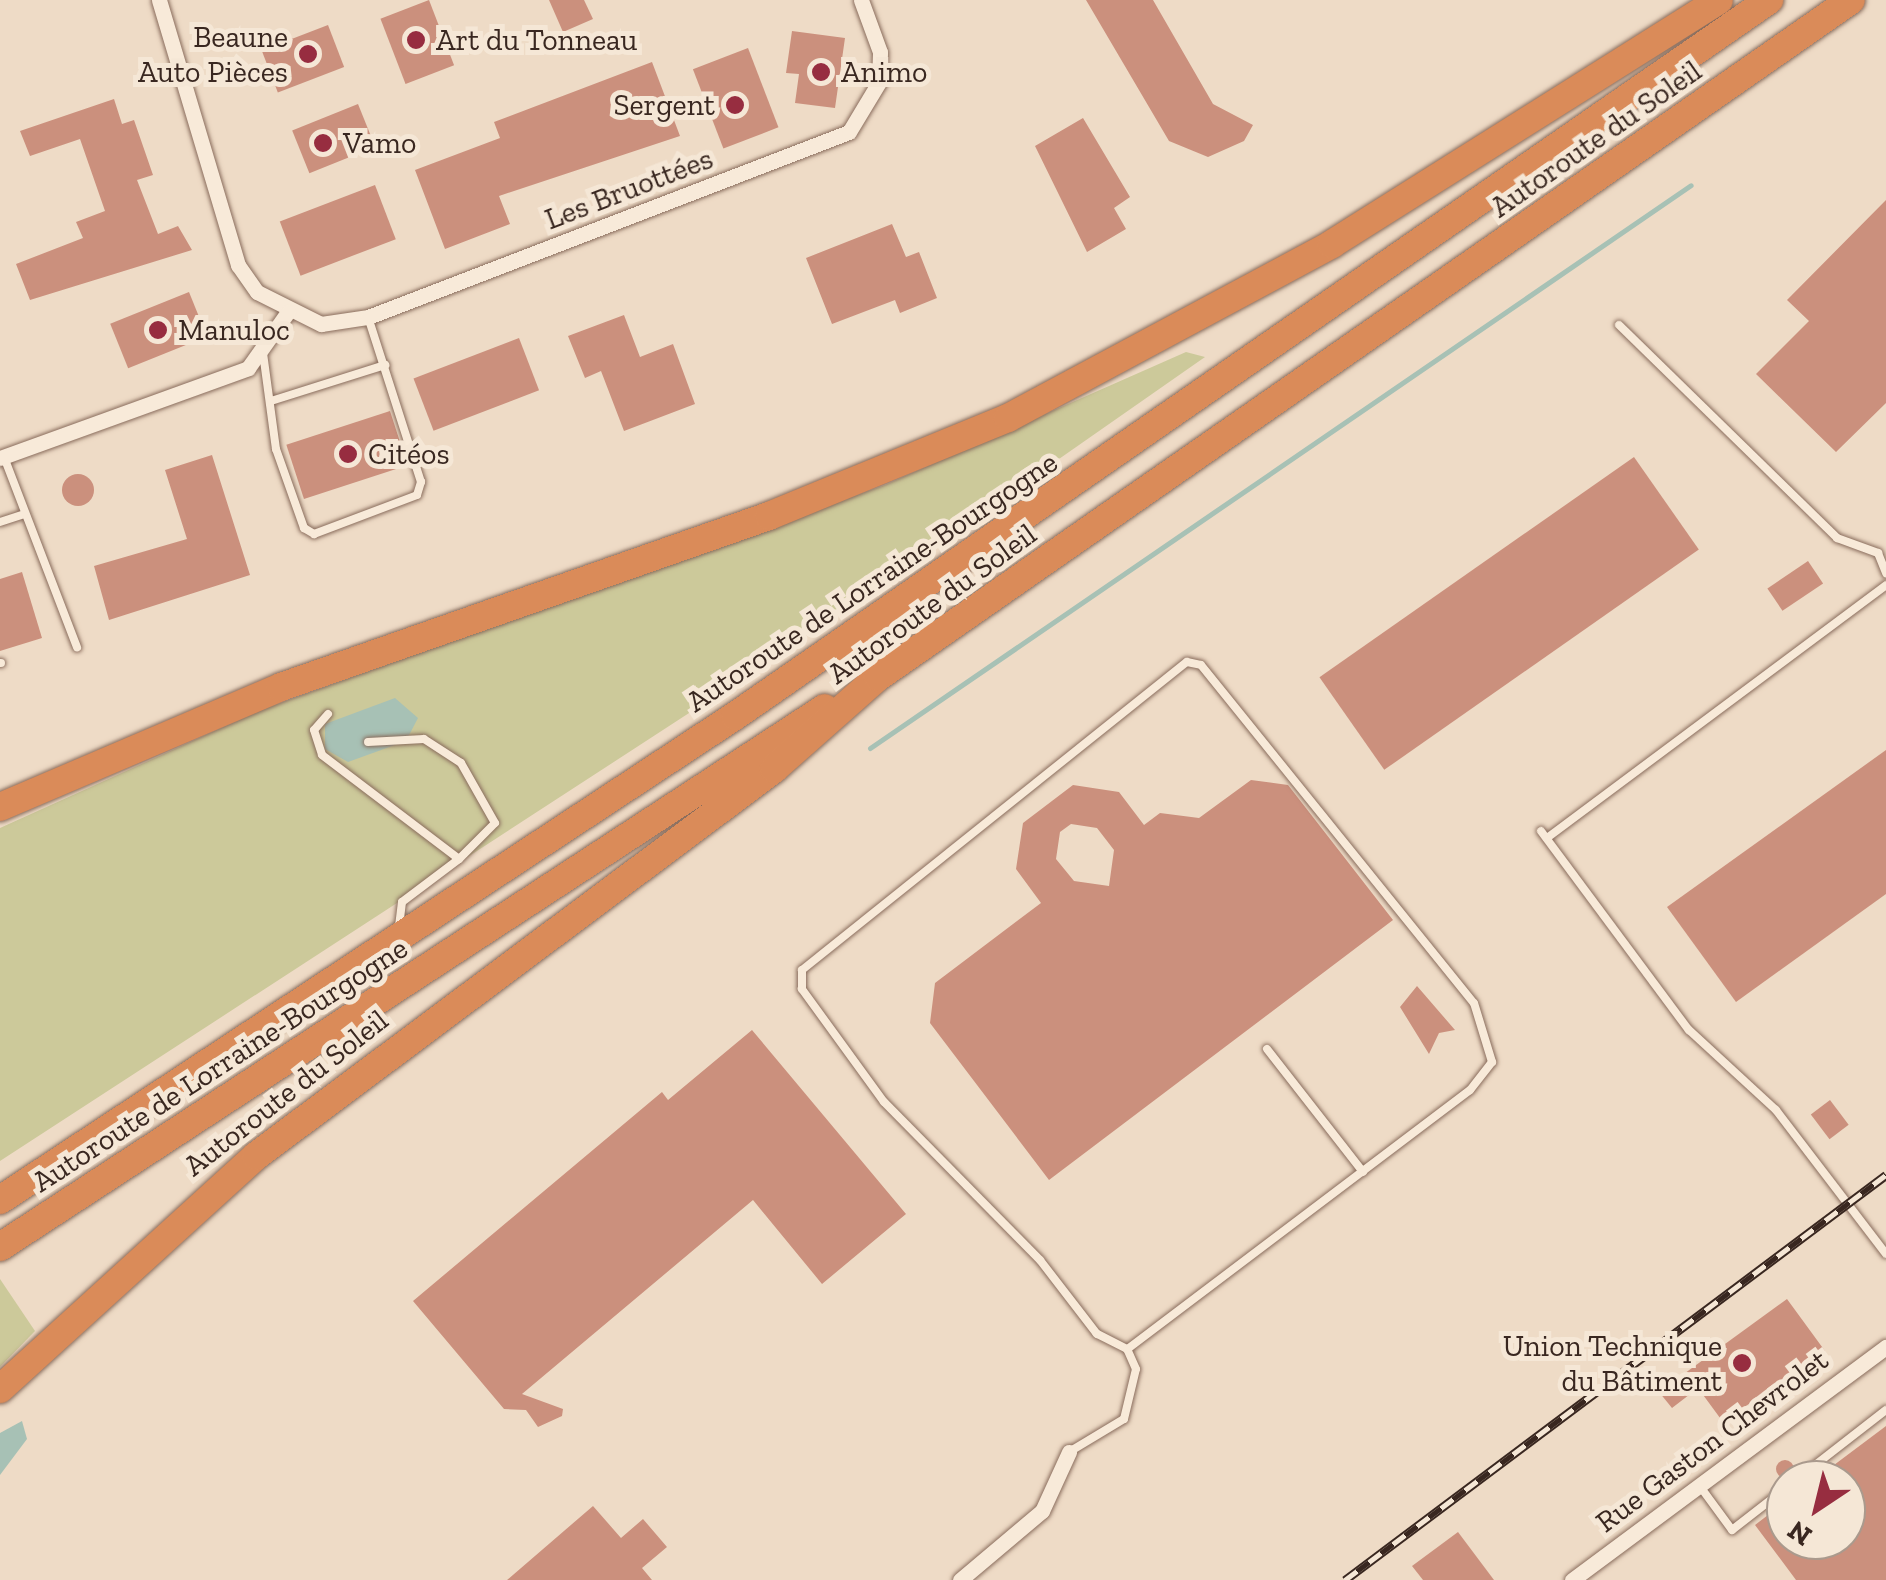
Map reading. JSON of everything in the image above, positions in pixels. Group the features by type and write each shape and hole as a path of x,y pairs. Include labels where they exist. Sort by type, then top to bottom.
{"highway":[{"name":"Autoroute du Soleil","path":"0,807 229,707 803,503 1008,418 1316,253 1719,0"},
{"name":"Autoroute de Lorraine-Bourgogne","path":"0,1200 397,942 1769,0"},
{"name":"Autoroute du Soleil","path":"0,1389 256,1156 774,769 878,677 1851,0"},
{"name":"Autoroute de Lorraine-Bourgogne","path":"0,1247 758,746 878,677"}],"street":[{"path":"2,458 248,368 288,312 238,265 159,0"},
{"name":"Les Bruottées","path":"288,312 321,324 368,316 849,132 879,82 880,52 861,0"},
{"name":"Rue Gaston Chevrolet","path":"1572,1580 1886,1347"},
{"path":"960,1580 1042,1511 1069,1452"}],"lane":[{"path":"262,349 276,449 304,528 314,534 416,495 421,482 368,316"},
{"path":"1619,325 1837,538 1878,554 1886,573"},
{"path":"271,401 385,365"},
{"path":"2,458 77,647"},
{"path":"0,522 24,514"},
{"path":"1886,586 1544,834 1689,1030 1776,1110 1886,1254"},
{"path":"1069,1452 1124,1419 1136,1370 1126,1348 1097,1334 1040,1260 884,1102 802,989 802,970 1173,667 1201,666 1474,1003 1491,1040 1484,1077 1364,1172 1126,1348"},
{"path":"328,714 314,730 322,756 459,859"},
{"path":"368,742 424,739 461,763 495,823 459,859 402,902 397,942"},
{"path":"1267,1049 1364,1172"},
{"path":"1822,1460 1886,1410"},
{"path":"1699,1485 1732,1530 1766,1504"}],"shaded area":[{"path":"1186,352 1205,357 783,652 0,1161 0,828 261,710 885,485"},
{"path":"395,698 418,718 406,741 348,762 325,749 325,724"},
{"path":"0,1279 35,1331 0,1367"},
{"path":"22,1421 27,1439 0,1475 0,1433"}],"building":[{"name":"Art du Tonneau","path":"429,0 454,65 406,84 380,19"},
{"path":"549,0 584,0 593,19 563,32"},
{"path":"1086,0 1153,0 1213,104 1253,125 1244,141 1208,157 1169,141"},
{"path":"328,25 344,67 278,92 262,50"},
{"path":"792,31 845,38 835,108 795,103 799,74 786,73"},
{"path":"748,48 778,127 723,148 693,69"},
{"path":"652,62 680,136 499,196 510,224 445,249 415,170 500,138 494,122"},
{"path":"114,99 122,124 134,120 153,175 137,180 158,234 178,226 192,250 30,300 16,264 83,238 76,222 105,211 80,139 30,156 20,131"},
{"path":"358,104 375,147 309,173 292,131"},
{"path":"1083,118 1130,197 1114,208 1126,229 1087,252 1035,146"},
{"path":"375,185 396,239 301,276 280,222"},
{"path":"1886,200 1886,403 1836,452 1756,374 1809,321 1787,300"},
{"path":"892,224 906,257 919,252 937,298 900,313 895,300 832,324 806,258"},
{"name":"Manuloc","path":"189,292 207,337 128,368 110,324"},
{"path":"624,315 640,357 673,344 695,404 624,431 601,371 585,378 568,336"},
{"path":"519,338 539,390 434,431 414,378"},
{"path":"390,411 408,465 304,499 286,445"},
{"path":"212,455 250,575 109,620 94,566 187,539 165,470"},
{"path":"1634,457 1699,550 1384,770 1319,677"},
{"path":"78,474 89,479 94,490 89,501 78,506 67,501 62,490 67,479"},
{"path":"1808,561 1823,583 1782,611 1767,588"},
{"path":"22,572 42,638 0,651 0,579"},
{"path":"1886,750 1886,894 1736,1002 1667,907"},
{"path":"1251,780 1288,785 1393,920 1049,1180 930,1023 935,983 1041,903 1016,869 1023,823 1073,785 1119,792 1144,825 1160,813 1199,818","holes":["1071,824 1097,828 1114,850 1109,886 1074,881 1056,859 1060,832"]},
{"path":"1417,986 1455,1030 1439,1033 1429,1054 1400,1007"},
{"path":"752,1030 906,1214 822,1284 753,1200 522,1394 563,1409 562,1416 538,1427 526,1410 504,1409 413,1301 662,1092 668,1100"},
{"path":"1830,1100 1849,1125 1829,1139 1811,1114"},
{"path":"1787,1299 1825,1351 1723,1422 1698,1388 1672,1408 1659,1392"},
{"path":"1886,1426 1886,1580 1796,1580 1781,1560 1866,1560 1866,1460 1841,1460"},
{"path":"593,1506 621,1538 643,1519 667,1547 642,1568 652,1580 507,1580"},
{"path":"1766,1516 1766,1540 1755,1525"},
{"path":"1458,1532 1494,1580 1423,1580 1412,1566"}],"waterway":[{"path":"870,748 1691,185"}],"railway":[{"path":"1345,1580 1886,1175"}],"place":[{"name":"Art du Tonneau","path":"416,40"},
{"name":"Beaune Auto Pièces","path":"308,54"},
{"name":"Animo","path":"821,72"},
{"name":"Sergent","path":"735,105"},
{"name":"Vamo","path":"323,143"},
{"name":"Manuloc","path":"158,330"},
{"name":"Citéos","path":"348,454"},
{"name":"Union Technique du Bâtiment","path":"1742,1363"}]}
